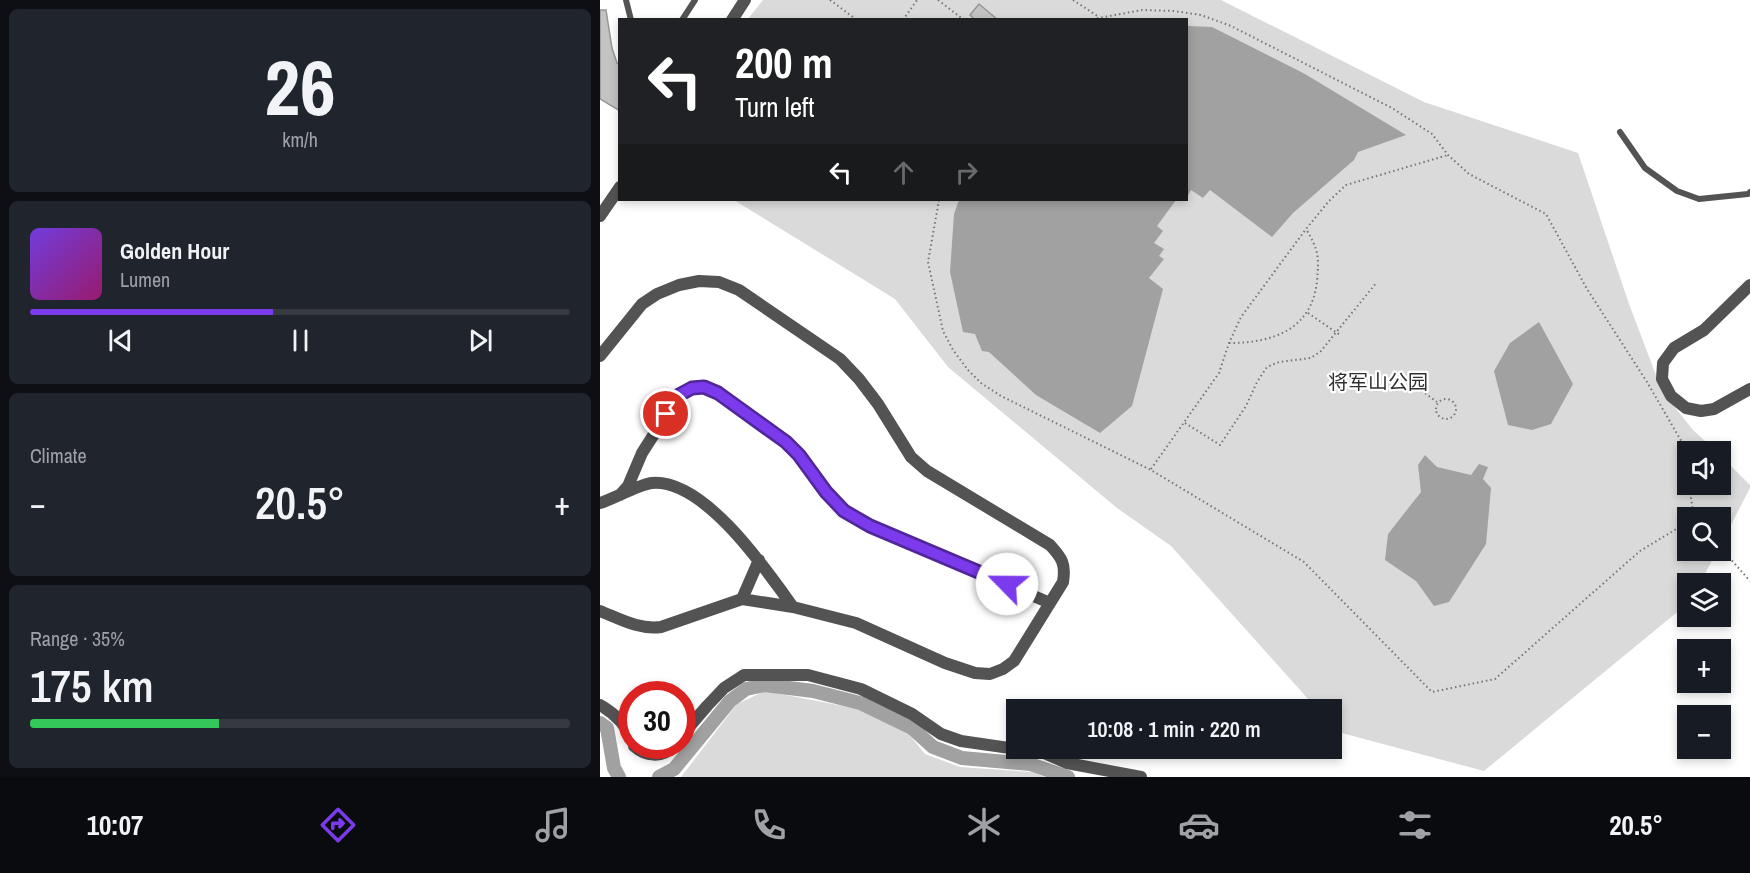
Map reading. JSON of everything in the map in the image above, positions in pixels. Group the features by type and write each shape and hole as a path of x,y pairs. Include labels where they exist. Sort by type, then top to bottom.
{"street":[{"path":"733,18 745,0"},
{"path":"600,216 618,190"},
{"path":"600,357 642,304 657,294 679,285 699,281 719,282 739,290 840,359 878,404 911,457 927,471 1050,545 1061,556 1065,570 1063,582 1014,661 990,674 975,673 945,663 856,623 793,607 742,599 661,627 652,628 631,624 600,611"},
{"path":"1750,285 1704,330 1674,348 1663,363 1662,379 1671,396 1686,408 1701,411 1714,409 1750,389"},
{"path":"620,495 628,486 642,453 679,395 692,388 704,387 718,393 786,442 844,511 870,526 1050,603"},
{"path":"600,503 650,483 671,484 691,493 710,508 759,560 793,607"},
{"path":"742,599 759,560"},
{"path":"696,718 724,688 744,675 808,675 861,689 912,714 941,734 961,741 1044,753 1066,763 1141,777"},
{"path":"600,705 618,720"}],"lane":[{"path":"626,0 630,18"},
{"path":"683,18 695,0"},
{"path":"1620,132 1645,168 1677,191 1699,199 1726,198 1750,192"}],"path":[{"path":"830,0 853,18"},
{"path":"904,18 917,0"},
{"path":"938,0 961,18"},
{"path":"1073,0 1100,17"},
{"path":"1096,18 1142,10 1174,11 1201,15 1231,26 1392,108 1432,134 1448,155 1469,174 1546,214 1587,289 1647,382 1681,441"},
{"path":"1151,470 1219,374 1229,343 1241,317 1329,201 1346,185 1448,155"},
{"path":"939,201 928,262 943,331 953,350 981,383 1001,396 1151,470 1304,562 1432,692 1495,678 1640,551 1677,529"},
{"path":"1229,343 1250,343 1271,338 1290,329 1308,313 1316,291 1318,267 1317,248 1306,229"},
{"path":"1184,423 1220,445 1267,367 1279,362 1311,358 1321,351 1377,282"},
{"path":"1308,313 1340,335"},
{"path":"1396,372 1438,403"},
{"path":"1443,399 1450,400 1456,405 1455,415 1446,420 1440,418 1436,413 1438,403 1443,399"},
{"path":"1731,559 1750,581"}],"green space":[{"name":"将军山公园","path":"763,0 1221,0 1424,102 1578,153 1629,304 1662,391 1693,430 1705,441 1677,441 1677,495 1731,495 1731,466 1750,485 1750,488 1731,525 1731,507 1677,507 1677,561 1712,561 1705,573 1677,573 1677,612 1484,771 1342,733 1342,699 1308,699 1171,546 1117,508 948,367 895,299 736,201 1188,201 1188,18 749,18"},
{"path":"765,691 854,708 908,733 925,754 960,767 1032,772 1045,777 681,777 737,704"}],"shaded area":[{"path":"1188,26 1212,27 1305,74 1406,135 1358,152 1354,160 1293,213 1272,237 1210,190 1203,198 1191,190 1188,195"},
{"path":"959,201 1175,201 1157,226 1163,231 1154,243 1164,249 1159,256 1164,259 1149,278 1163,289 1132,406 1100,433 1036,395 989,352 982,351 975,334 963,332 950,272 954,214"},
{"path":"1539,322 1573,384 1551,424 1532,430 1508,425 1494,371 1510,343"},
{"path":"1425,455 1437,467 1471,475 1479,464 1488,467 1483,479 1491,488 1486,544 1449,602 1434,606 1416,581 1385,560 1388,534 1421,492 1418,465"}],"building":[{"path":"979,4 996,18 973,18 970,15"},
{"path":"600,10 606,10 612,48 618,64 618,110 600,99"}],"waterway":[{"path":"659,777 674,769 730,701 746,689 765,685 813,691 860,703 912,728 933,747 962,758 1030,764 1068,777"},
{"path":"600,723 607,728 614,768 619,777"}],"route":[{"path":"666,414 679,395 692,388 704,387 718,393 786,442 844,511 870,526 1007,584"}]}
